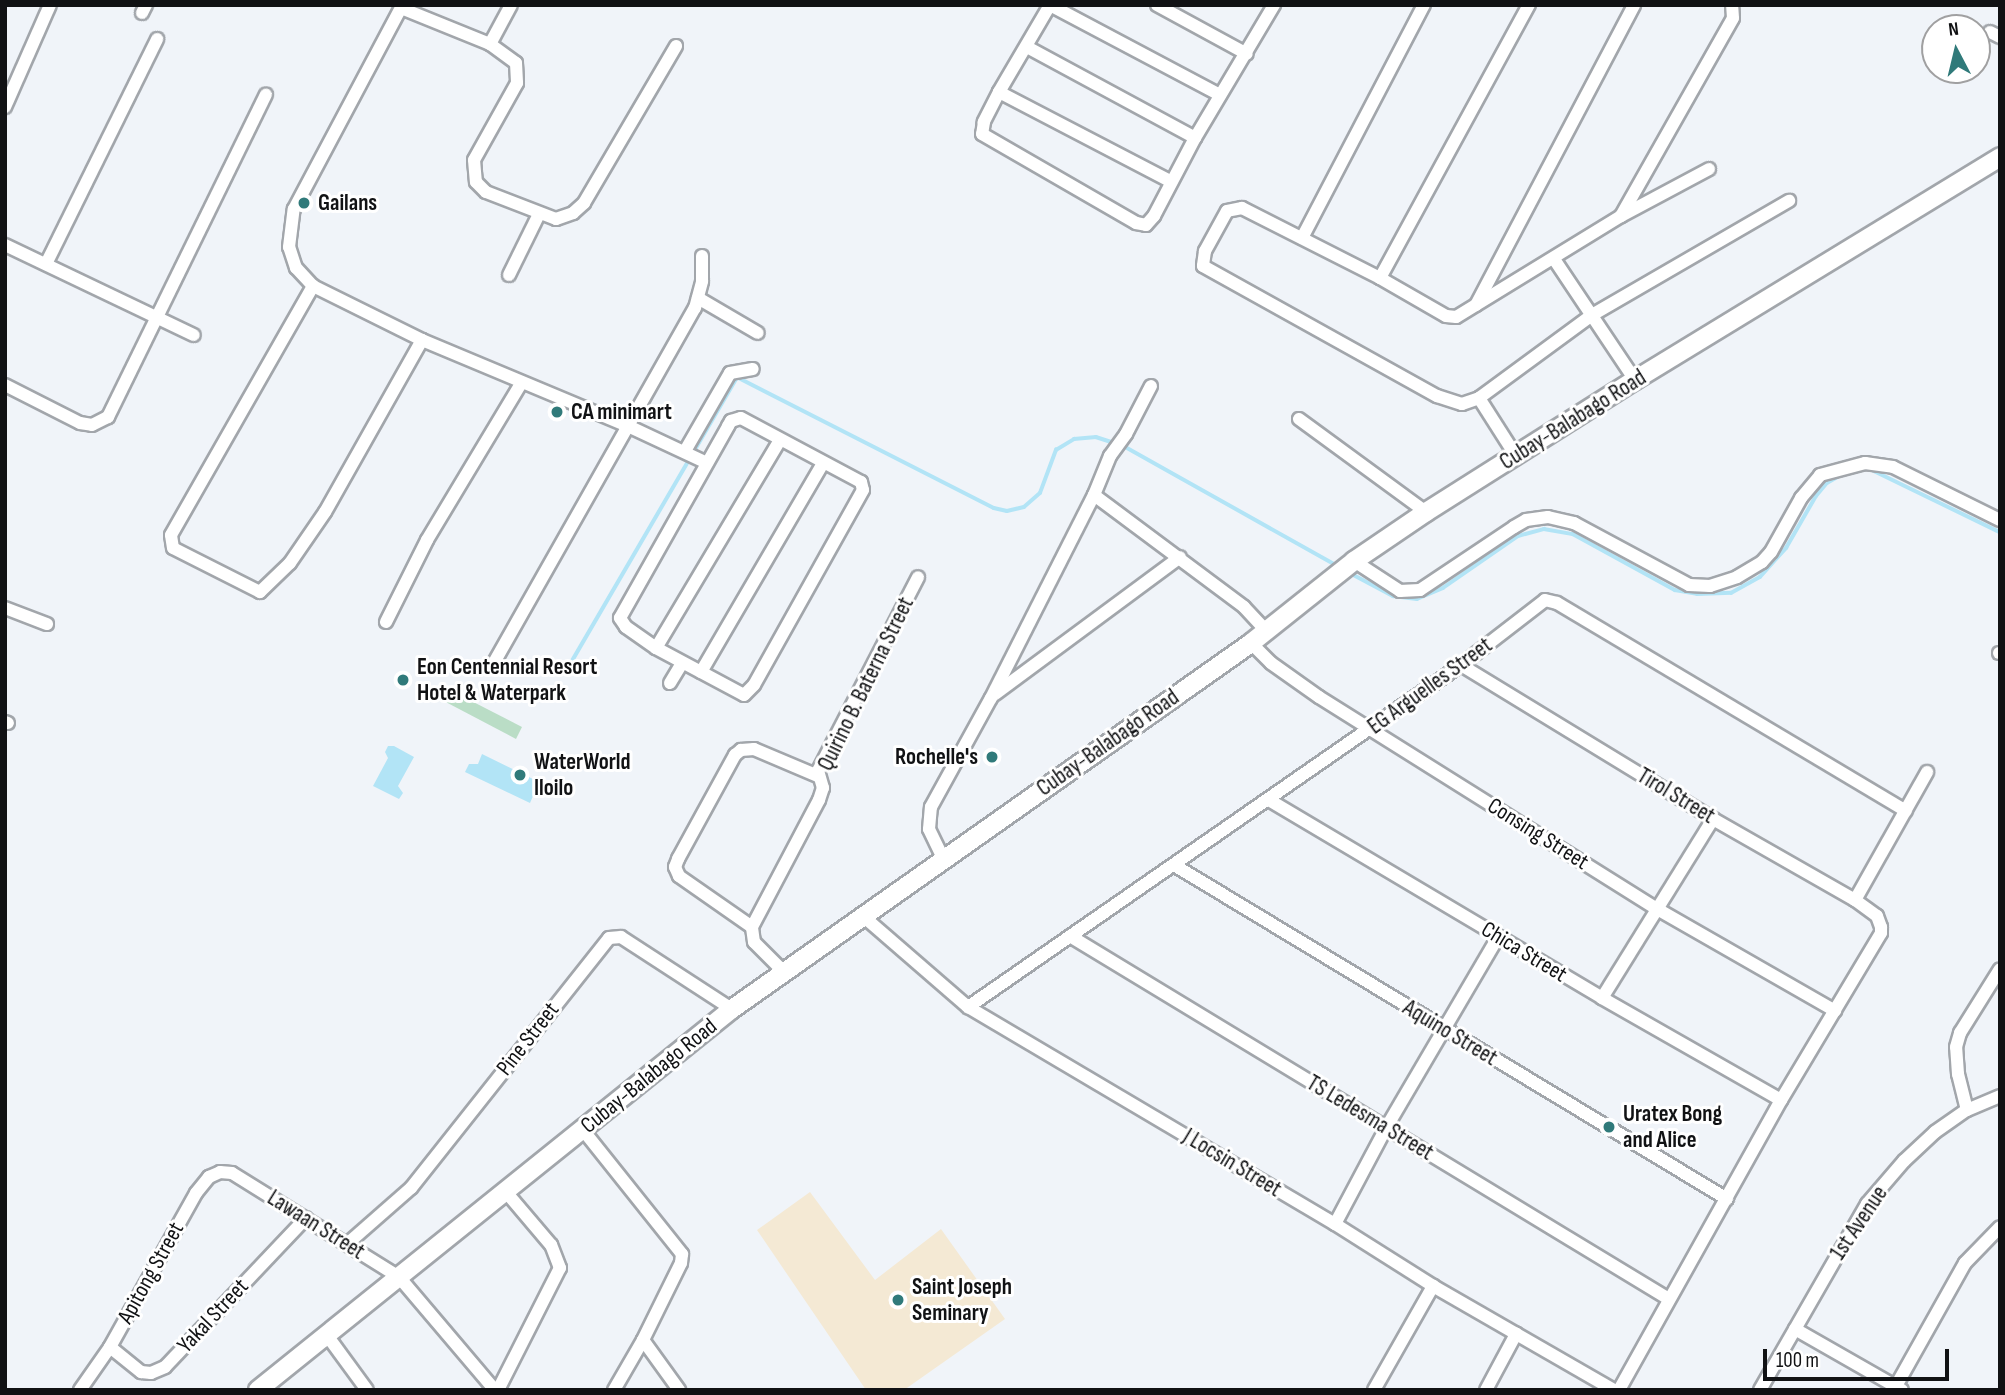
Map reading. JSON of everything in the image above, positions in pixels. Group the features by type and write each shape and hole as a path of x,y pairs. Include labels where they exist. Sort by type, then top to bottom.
{"main road":[{"name":"Cubay-Balabago Road","path":"258,1390 732,1009 1251,643 1350,565 1426,512 1635,380 2000,157"}],"street":[{"path":"5,107 50,5"},
{"path":"490,44 511,5"},
{"path":"1220,95 1050,5 999,92 982,128 984,138 1136,223 1146,225 1220,95 1247,54 1269,7"},
{"path":"1157,5 1247,54"},
{"path":"1302,238 1424,5"},
{"path":"1380,278 1529,5"},
{"path":"1475,307 1634,5"},
{"path":"1621,216 1733,18 1732,5"},
{"path":"676,46 584,203 561,219 539,214 486,192 476,182 474,160 517,83 519,73 516,64 490,44 399,6 294,209 289,247 296,268 313,286 422,340 695,456"},
{"path":"46,264 157,39"},
{"path":"1027,47 1195,138"},
{"path":"999,92 1170,181"},
{"path":"5,386 80,423 101,423 116,401 156,314 266,95"},
{"path":"1709,169 1621,216 1456,317 1446,316 1302,238 1248,211 1234,208 1227,211 1205,251 1203,266 1437,396 1462,404 1479,398 1592,315 1789,201"},
{"path":"509,275 539,214"},
{"path":"5,245 156,314 194,335"},
{"path":"491,668 680,337 698,298 702,281 702,256"},
{"path":"1554,259 1635,380"},
{"path":"313,286 171,535 173,548 260,592 290,563 325,512 422,340"},
{"path":"698,298 758,333"},
{"path":"695,456 737,418 861,482 861,499 754,685 744,695 656,648 622,624 621,613 695,456 730,373 753,369"},
{"path":"386,622 427,540 522,382"},
{"path":"943,858 929,829 930,807 991,698 1111,456 1151,386"},
{"path":"1479,398 1516,456"},
{"path":"1299,419 1426,512"},
{"path":"656,648 780,440"},
{"path":"701,673 823,463"},
{"path":"1350,565 1400,591 1420,590 1520,523 1548,517 1574,523 1689,584 1710,586 1737,577 1762,562 1771,552 1801,498 1820,475 1865,463 1892,467 2000,520"},
{"path":"1094,495 1244,607 1266,631"},
{"path":"991,698 1180,557"},
{"name":"Quirino B. Baterna Street","path":"752,927 819,800 823,788 818,776 918,577"},
{"name":"EG Arguelles Street","path":"968,1007 1461,665 1545,600 1551,600 1906,811"},
{"path":"5,608 47,624"},
{"name":"Consing Street","path":"1251,643 1271,663 1370,729 1659,910 1835,1011"},
{"path":"670,682 682,663"},
{"name":"Tirol Street","path":"1461,665 1713,819 1855,900 1877,916 1881,933 1835,1011"},
{"path":"783,971 754,943 752,927 679,876 675,867 735,755 741,750 754,749 818,776"},
{"path":"1855,900 1927,772"},
{"name":"Chica Street","path":"1269,800 1602,998 1782,1100"},
{"path":"1602,998 1713,819"},
{"name":"Aquino Street","path":"1174,865 1727,1199"},
{"name":"J Locsin Street","path":"864,917 968,1007 1335,1224 1433,1286 1616,1390"},
{"name":"TS Ledesma Street","path":"1070,936 1669,1299"},
{"name":"Pine Street","path":"347,1244 411,1188 609,938 621,937 732,1009"},
{"path":"1335,1224 1387,1128 1498,937"},
{"path":"1967,1110 1958,1074 1956,1047 1960,1033 2000,969"},
{"path":"1616,1390 1835,1011"},
{"name":"1st Avenue","path":"1760,1390 1867,1203 1935,1132 1967,1110 2000,1096"},
{"path":"583,1130 682,1254 681,1263 643,1340 614,1390"},
{"name":"Apitong Street","path":"80,1390 110,1347 196,1193 209,1177 220,1172 232,1173"},
{"name":"Lawaan Street","path":"232,1173 399,1277 497,1390"},
{"path":"497,1390 560,1268 551,1245 506,1192"},
{"name":"Yakal Street","path":"110,1347 141,1372 151,1373 165,1367 306,1218"},
{"path":"1795,1329 1899,1388 1965,1263 2000,1227"},
{"path":"1374,1390 1433,1286"},
{"path":"326,1334 367,1390"},
{"path":"1486,1390 1516,1334"},
{"path":"643,1340 679,1390"}],"shaded area":[{"name":"Saint Joseph Seminary","path":"810,1192 875,1280 941,1229 1005,1319 904,1390 866,1390 757,1230"}],"green space":[{"path":"446,688 522,727 516,739 440,699"}],"water":[{"path":"388,746 394,746 414,757 398,786 403,793 399,799 373,786 388,758 385,752"},
{"path":"482,754 539,782 530,803 465,772 469,764 478,764"}],"waterway":[{"path":"572,661 737,377 994,508 1007,511 1024,507 1040,493 1056,450 1074,439 1096,437 1114,443"},
{"path":"1122,445 1338,566"},
{"path":"1870,469 2000,532"},
{"path":"1350,573 1393,596 1417,599 1443,588 1518,536 1544,529 1573,534 1675,590 1697,594 1731,593 1760,577 1786,548 1816,496 1827,483 1839,476"}],"place":[{"name":"Gailans","path":"304,203"},
{"name":"CA minimart","path":"557,412"},
{"name":"Eon Centennial Resort Hotel & Waterpark","path":"403,680"},
{"name":"Rochelle's","path":"992,757"},
{"name":"WaterWorld Iloilo","path":"520,775"},
{"name":"Uratex Bong and Alice","path":"1609,1127"},
{"name":"Saint Joseph Seminary","path":"898,1300"}]}
